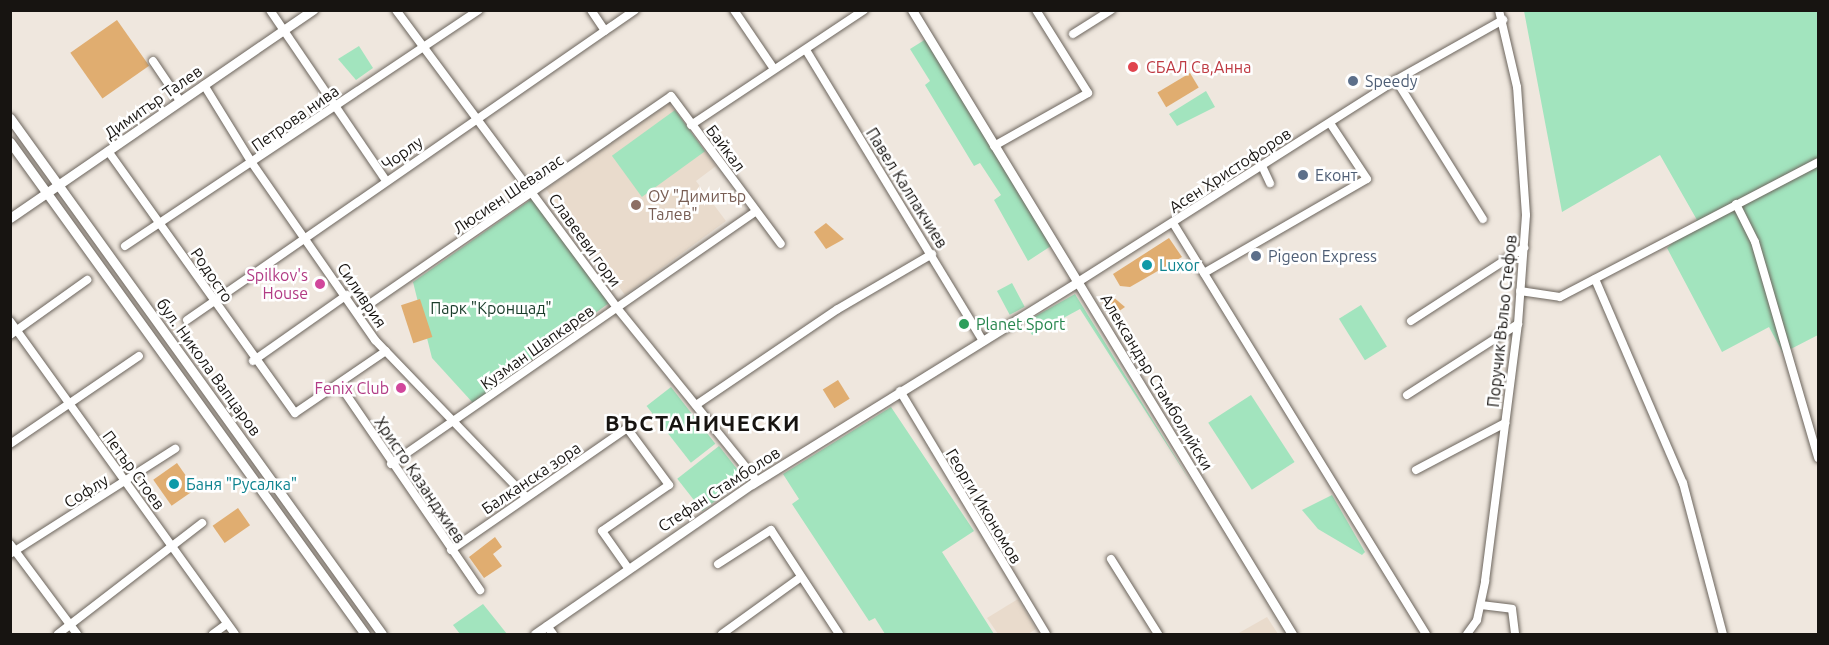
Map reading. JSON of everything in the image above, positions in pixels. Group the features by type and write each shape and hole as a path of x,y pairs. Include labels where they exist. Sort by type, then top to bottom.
{"street":[{"path":"270,10 386,181"},
{"name":"Димитър Талев","path":"10,218 313,10"},
{"name":"Славееви гори","path":"396,10 474,120 533,193 617,308 757,481"},
{"name":"Петрова нива","path":"125,246 252,163 420,46 479,10"},
{"path":"591,10 605,31"},
{"name":"Чорлу","path":"187,320 215,303 386,181 635,10"},
{"path":"691,125 864,10"},
{"name":"Александър Стамболийски","path":"912,10 1292,634"},
{"path":"994,146 1089,93 1036,10"},
{"path":"1072,34 1111,10"},
{"name":"Поручик Въльо Стефов","path":"1468,634 1481,605 1518,324 1524,248 1526,157 1503,20 1498,10"},
{"path":"738,12 774,69"},
{"name":"Асен Христофоров","path":"1078,282 1396,80 1503,20"},
{"name":"Павел Калпакчиев","path":"806,50 932,254 982,341"},
{"path":"153,61 180,101"},
{"path":"1396,80 1484,219"},
{"name":"Силиврия","path":"204,85 252,163 386,351 456,421 526,497"},
{"name":"Байкал","path":"671,96 781,244"},
{"name":"Люсиен Шевалас","path":"358,312 671,96"},
{"name":"бул. Никола Вапцаров","path":"10,118 382,634"},
{"path":"1204,273 1367,179 1330,123"},
{"name":"бул. Никола Вапцаров","path":"10,142 365,634"},
{"name":"Родосто","path":"108,151 160,223 253,361 295,413 339,384"},
{"path":"1520,291 1560,297 1818,162"},
{"path":"1262,166 1270,183"},
{"path":"1736,204 1755,242 1818,458"},
{"name":"Кузман Шапкарев","path":"391,465 756,211"},
{"path":"1173,223 1426,634"},
{"path":"1411,321 1524,248"},
{"path":"696,405 838,309 932,254"},
{"path":"1595,279 1683,483 1723,634"},
{"path":"14,332 87,280"},
{"name":"Стефан Стамболов","path":"535,634 550,630 628,568 757,481 1078,282"},
{"path":"253,361 347,295"},
{"name":"Петър Стоев","path":"10,321 14,332 70,404 235,634"},
{"path":"1407,396 1518,324"},
{"path":"339,384 386,351"},
{"path":"10,444 139,356"},
{"name":"Христо Казанджиев","path":"339,384 391,465 480,590"},
{"name":"Георги Икономов","path":"900,391 1046,634"},
{"path":"1416,470 1505,423"},
{"name":"Балканска зора","path":"450,550 627,428 669,485 602,531 628,568"},
{"name":"Софлу","path":"12,550 175,449"},
{"path":"58,634 202,523"},
{"path":"718,564 771,530 839,634"},
{"path":"12,550 77,634"},
{"path":"1111,559 1158,634"},
{"path":"722,634 801,577"},
{"path":"1481,605 1512,609 1515,634"},
{"path":"213,634 228,624"}],"shaded area":[{"name":"ОУ \"Димитър Талев\"","path":"669,103 716,166 696,181 726,221 625,295 546,189"},
{"path":"1018,599 1036,629 1028,634 998,634 987,618"},
{"path":"1267,617 1278,634 1237,634"}],"green space":[{"path":"1524,11 1818,11 1818,335 1783,353 1769,327 1722,352 1667,248 1697,220 1660,155 1562,212"},
{"path":"926,39 1051,246 1028,261 994,200 1001,195 980,163 974,166 925,85 930,81 910,49"},
{"path":"359,46 373,68 356,80 338,59"},
{"path":"1206,91 1215,107 1177,126 1169,114"},
{"path":"675,110 705,151 642,197 612,156"},
{"name":"Парк \"Кронщад\"","path":"533,198 609,303 473,403 432,358 413,282"},
{"path":"1012,283 1025,307 1010,315 997,291"},
{"path":"1075,294 1194,487 1080,309 1032,335 1025,322"},
{"path":"1361,305 1387,347 1365,360 1339,319"},
{"path":"671,387 715,444 691,463 647,406"},
{"path":"1251,395 1295,462 1252,490 1208,423"},
{"path":"891,407 974,531 942,552 994,634 885,634 875,618 869,621 792,504 799,499 783,474"},
{"path":"719,446 744,478 702,511 677,479"},
{"path":"1332,495 1365,552 1362,555 1318,529 1302,510"},
{"path":"483,604 507,634 460,634 453,625"}],"building":[{"path":"117,20 149,66 102,99 70,53"},
{"path":"1190,73 1199,88 1166,107 1157,93"},
{"path":"826,223 844,239 826,249 814,232"},
{"name":"Luxor","path":"1169,238 1182,257 1130,287 1120,286 1113,274"},
{"path":"1112,296 1125,307 1115,314 1102,302"},
{"path":"420,299 432,337 413,343 401,305"},
{"path":"838,380 850,399 834,408 823,390"},
{"name":"Баня \"Русалка\"","path":"177,463 195,489 172,506 153,480"},
{"path":"238,508 250,525 225,543 213,526"},
{"path":"495,537 502,547 493,554 502,566 484,578 469,557"}],"place":[{"name":"СБАЛ Св,Анна","path":"1133,67"},
{"name":"Speedy","path":"1353,81"},
{"name":"Еконт","path":"1303,175"},
{"name":"ОУ \"Димитър Талев\"","path":"636,205"},
{"name":"Pigeon Express","path":"1256,256"},
{"name":"Luxor","path":"1147,265"},
{"name":"Spilkov's House","path":"320,284"},
{"name":"Planet Sport","path":"964,324"},
{"name":"Fenix Club","path":"401,388"},
{"name":"Баня \"Русалка\"","path":"174,484"}],"district":[{"name":"ВЪСТАНИЧЕСКИ","path":"703,423"}]}
